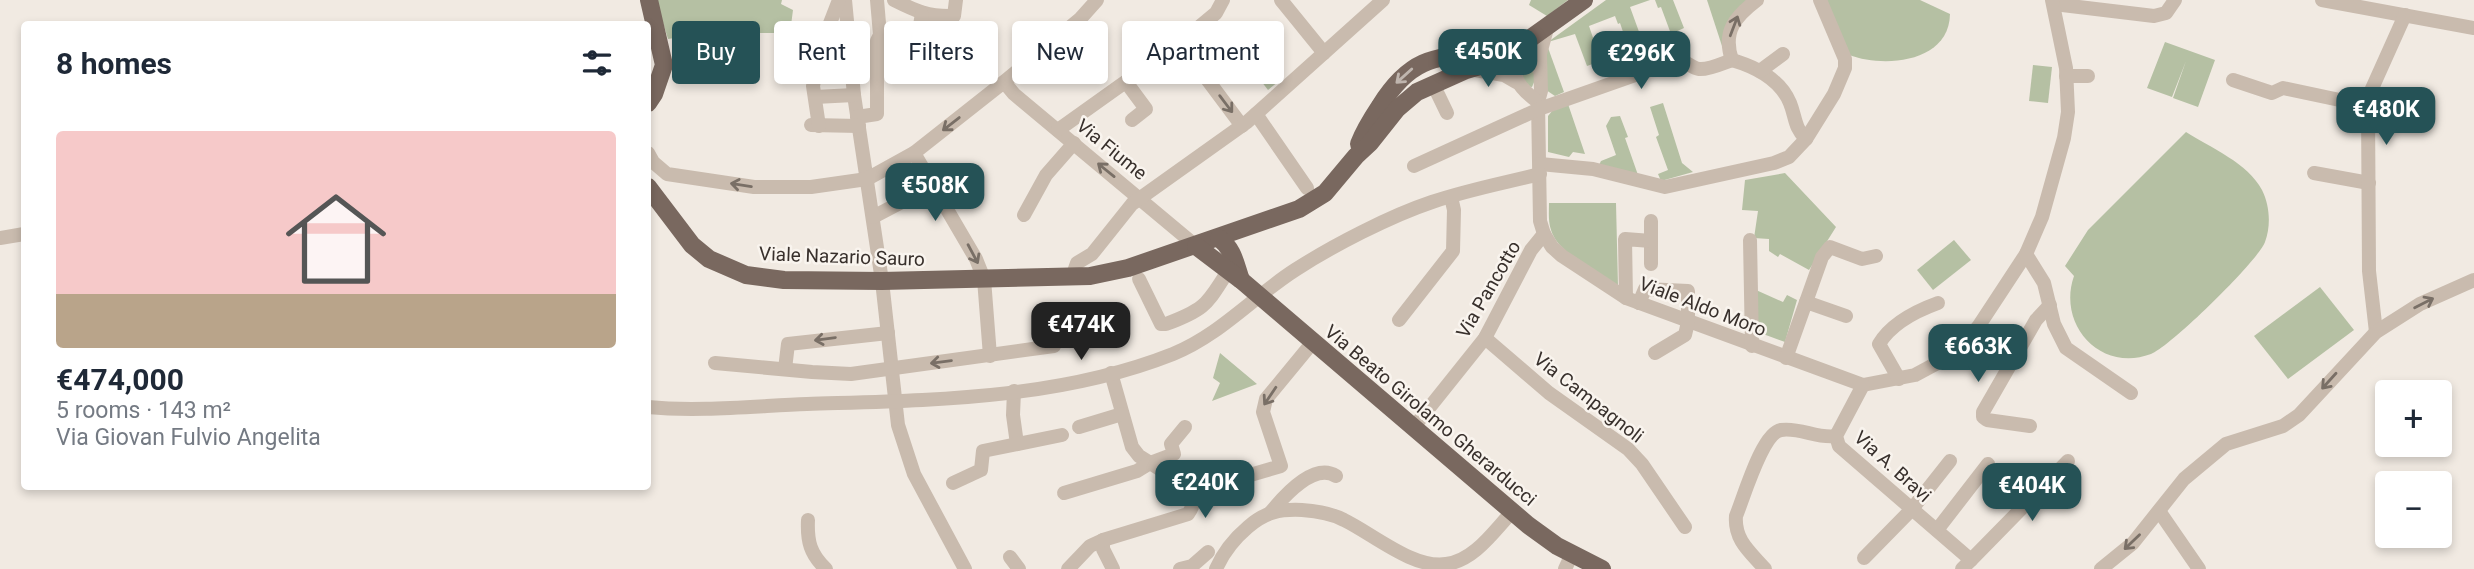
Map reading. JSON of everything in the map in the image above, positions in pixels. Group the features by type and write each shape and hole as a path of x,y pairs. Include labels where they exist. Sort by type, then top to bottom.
{"main road":[{"path":"649,0 664,65 651,98"},
{"name":"Viale Nazario Sauro","path":"651,191 692,245 709,259 746,275 784,280 882,281 1072,277 1112,273 1298,209 1325,193 1356,156 1370,144 1396,109 1417,92 1466,70 1500,61 1584,0"},
{"name":"Viale Nazario Sauro","path":"1356,156 1361,139 1374,115 1391,88 1407,71 1421,63 1447,56 1515,50"},
{"path":"1231,265 1251,226"},
{"path":"1219,238 1230,248 1231,265"},
{"path":"1196,246 1231,265"},
{"name":"Via Beato Girolamo Gherarducci","path":"1231,265 1259,297 1548,540 1568,561 1602,569"}],"street":[{"path":"839,0 820,49 814,91 814,126 858,122 877,114 877,41 887,30 916,30 922,14"},
{"path":"845,0 854,95 903,444 914,474 965,569"},
{"path":"877,0 880,36"},
{"path":"894,0 922,14 935,17 954,16 956,0"},
{"path":"651,158 667,174 754,187 811,187 867,179 914,153 1080,19 1097,0"},
{"path":"1206,21 1216,13 1223,0"},
{"path":"1282,0 1324,52"},
{"path":"1072,277 1077,263 1092,254 1132,204 1242,126 1383,0"},
{"path":"1732,60 1729,51 1732,26 1738,15 1757,0"},
{"path":"651,407 895,402 965,397 1058,385 1111,373 1173,354 1209,336 1294,271 1400,215 1540,169 1592,169 1665,187 1774,163 1789,157 1806,139 1834,94 1845,68 1846,59 1820,0"},
{"path":"2053,2 2116,5 2158,16 2168,11 2175,0"},
{"path":"2322,0 2474,28"},
{"name":"Viale Aldo Moro","path":"1544,234 1562,256 1633,301 1688,322 1863,385 1915,375 1962,348 2026,254 2042,217 2064,138 2068,112 2066,76 2053,2"},
{"path":"2376,332 2370,281 2368,106 2380,70 2405,15"},
{"path":"1544,234 1541,221 1538,106 1541,91 1540,54 1548,25"},
{"path":"1516,82 1513,66 1515,50 1539,69"},
{"path":"1760,71 1783,54"},
{"path":"1414,166 1538,106 1678,60 1704,69 1732,60 1760,71 1779,86 1790,103 1798,131 1806,139"},
{"path":"1466,70 1504,75 1516,82 1538,106"},
{"path":"2066,76 2088,76"},
{"path":"2232,80 2272,93 2283,88 2368,106"},
{"name":"Via Fiume","path":"1004,82 1196,246"},
{"path":"1058,130 1123,84"},
{"path":"1127,84 1146,109 1132,120"},
{"path":"1211,84 1242,126"},
{"path":"1433,84 1447,113"},
{"path":"814,91 854,95"},
{"path":"1256,114 1307,188"},
{"path":"1024,215 1046,175 1074,143"},
{"path":"914,153 976,259 984,279 990,356"},
{"path":"2314,173 2369,183"},
{"path":"873,217 934,185"},
{"path":"1399,320 1453,251 1454,211 1451,197"},
{"path":"1651,222 1651,264"},
{"path":"0,238 21,234"},
{"name":"Via Pancotto","path":"1413,428 1485,338 1531,250 1544,234"},
{"path":"1633,301 1625,240 1651,241"},
{"path":"1749,240 1752,345"},
{"name":"Viale Aldo Moro","path":"1786,358 1822,257 1830,247 1862,260 1876,256"},
{"path":"2026,254 2044,283 2054,324 2066,348 2131,393"},
{"path":"1139,279 1161,324 1166,324 1203,307 1231,265"},
{"path":"2101,569 2133,543 2184,479 2226,444 2283,426 2299,415 2376,332 2420,304 2474,280"},
{"path":"1633,301 1645,289 1688,291 1688,322 1685,335 1655,353"},
{"path":"1806,302 1846,316"},
{"path":"1899,379 1880,344 1885,335 1904,320 1938,303"},
{"path":"2031,426 1987,420 1983,417 1983,412 2036,320 2050,305"},
{"path":"785,369 788,344 888,332"},
{"name":"Via Campagnoli","path":"1485,338 1549,393 1628,449 1642,464 1685,527"},
{"path":"1192,492 1281,466 1263,405 1313,342"},
{"path":"715,363 836,374 1054,346"},
{"path":"1111,373 1132,447 1139,456 1192,492"},
{"name":"Via A. Bravi","path":"1863,385 1836,436 1839,446 1937,530 1967,565 2068,461"},
{"path":"1014,391 1013,415 1017,444"},
{"path":"1079,427 1122,414"},
{"path":"1064,493 1137,471 1174,454 1171,444 1185,426"},
{"path":"1765,569 1740,542 1735,528 1736,516 1767,440 1779,430 1791,430 1823,438 1836,436"},
{"path":"953,483 981,470 983,451 1062,435"},
{"path":"1864,558 1912,509 1950,461"},
{"path":"1937,530 1987,464"},
{"path":"1271,512 1294,486 1319,473 1332,473 1336,476"},
{"path":"1068,569 1090,546 1103,540 1188,514 1193,507 1192,492"},
{"path":"1216,569 1225,552 1241,533 1259,517 1271,512 1288,509 1331,515 1410,557 1436,565 1457,562 1475,552 1512,512"},
{"path":"2159,511 2199,569"},
{"path":"808,520 807,539 818,561 826,569"},
{"path":"1103,540 1103,549 1113,569"},
{"path":"1180,569 1192,566 1209,552"}],"green space":[{"path":"656,0 782,0 781,4 793,10 792,21 774,21 774,33 760,33 760,21 672,21 672,38 668,39"},
{"path":"1531,0 1568,0 1547,16 1529,5"},
{"path":"1606,0 1650,0 1630,7 1650,62 1635,67 1615,16 1589,26 1601,61 1587,66 1575,34 1548,42"},
{"path":"1655,0 1673,0 1684,28 1671,34 1661,7 1658,8"},
{"path":"1707,0 1750,0 1722,46"},
{"path":"1825,0 1920,0 1950,14 1947,30 1939,43 1927,52 1896,61 1879,61 1849,55"},
{"path":"2165,42 2215,60 2198,107 2173,98 2186,61 2172,97 2147,88"},
{"path":"1547,45 1564,92 1555,96 1546,90"},
{"path":"1520,58 1537,75 1532,87 1525,86 1518,60"},
{"path":"2033,65 2052,67 2048,103 2029,101"},
{"path":"1263,84 1275,84 1268,90"},
{"path":"1663,103 1682,163 1693,172 1661,181 1658,174 1668,170 1656,137 1659,135 1650,107"},
{"path":"1568,104 1585,154 1573,152 1569,157 1548,152 1548,116 1553,110"},
{"path":"1620,116 1638,175 1599,165 1601,161 1616,155 1606,126 1611,117"},
{"path":"2186,132 2238,164 2256,180 2265,196 2268,209 2265,242 2231,284 2161,348 2151,354 2132,358 2115,357 2087,340 2077,327 2070,294 2074,276 2065,266 2088,230"},
{"path":"1785,173 1836,227 1809,270 1769,251 1769,239 1754,238 1758,211 1742,210 1745,180"},
{"path":"1549,203 1616,203 1618,286 1570,255 1555,239 1549,220"},
{"path":"1954,240 1971,260 1933,290 1917,270"},
{"path":"2320,287 2354,330 2288,379 2254,336"},
{"path":"1756,290 1783,302 1787,295 1797,300 1785,342 1755,331"},
{"path":"1220,353 1257,384 1212,401 1220,383 1213,378"}]}
